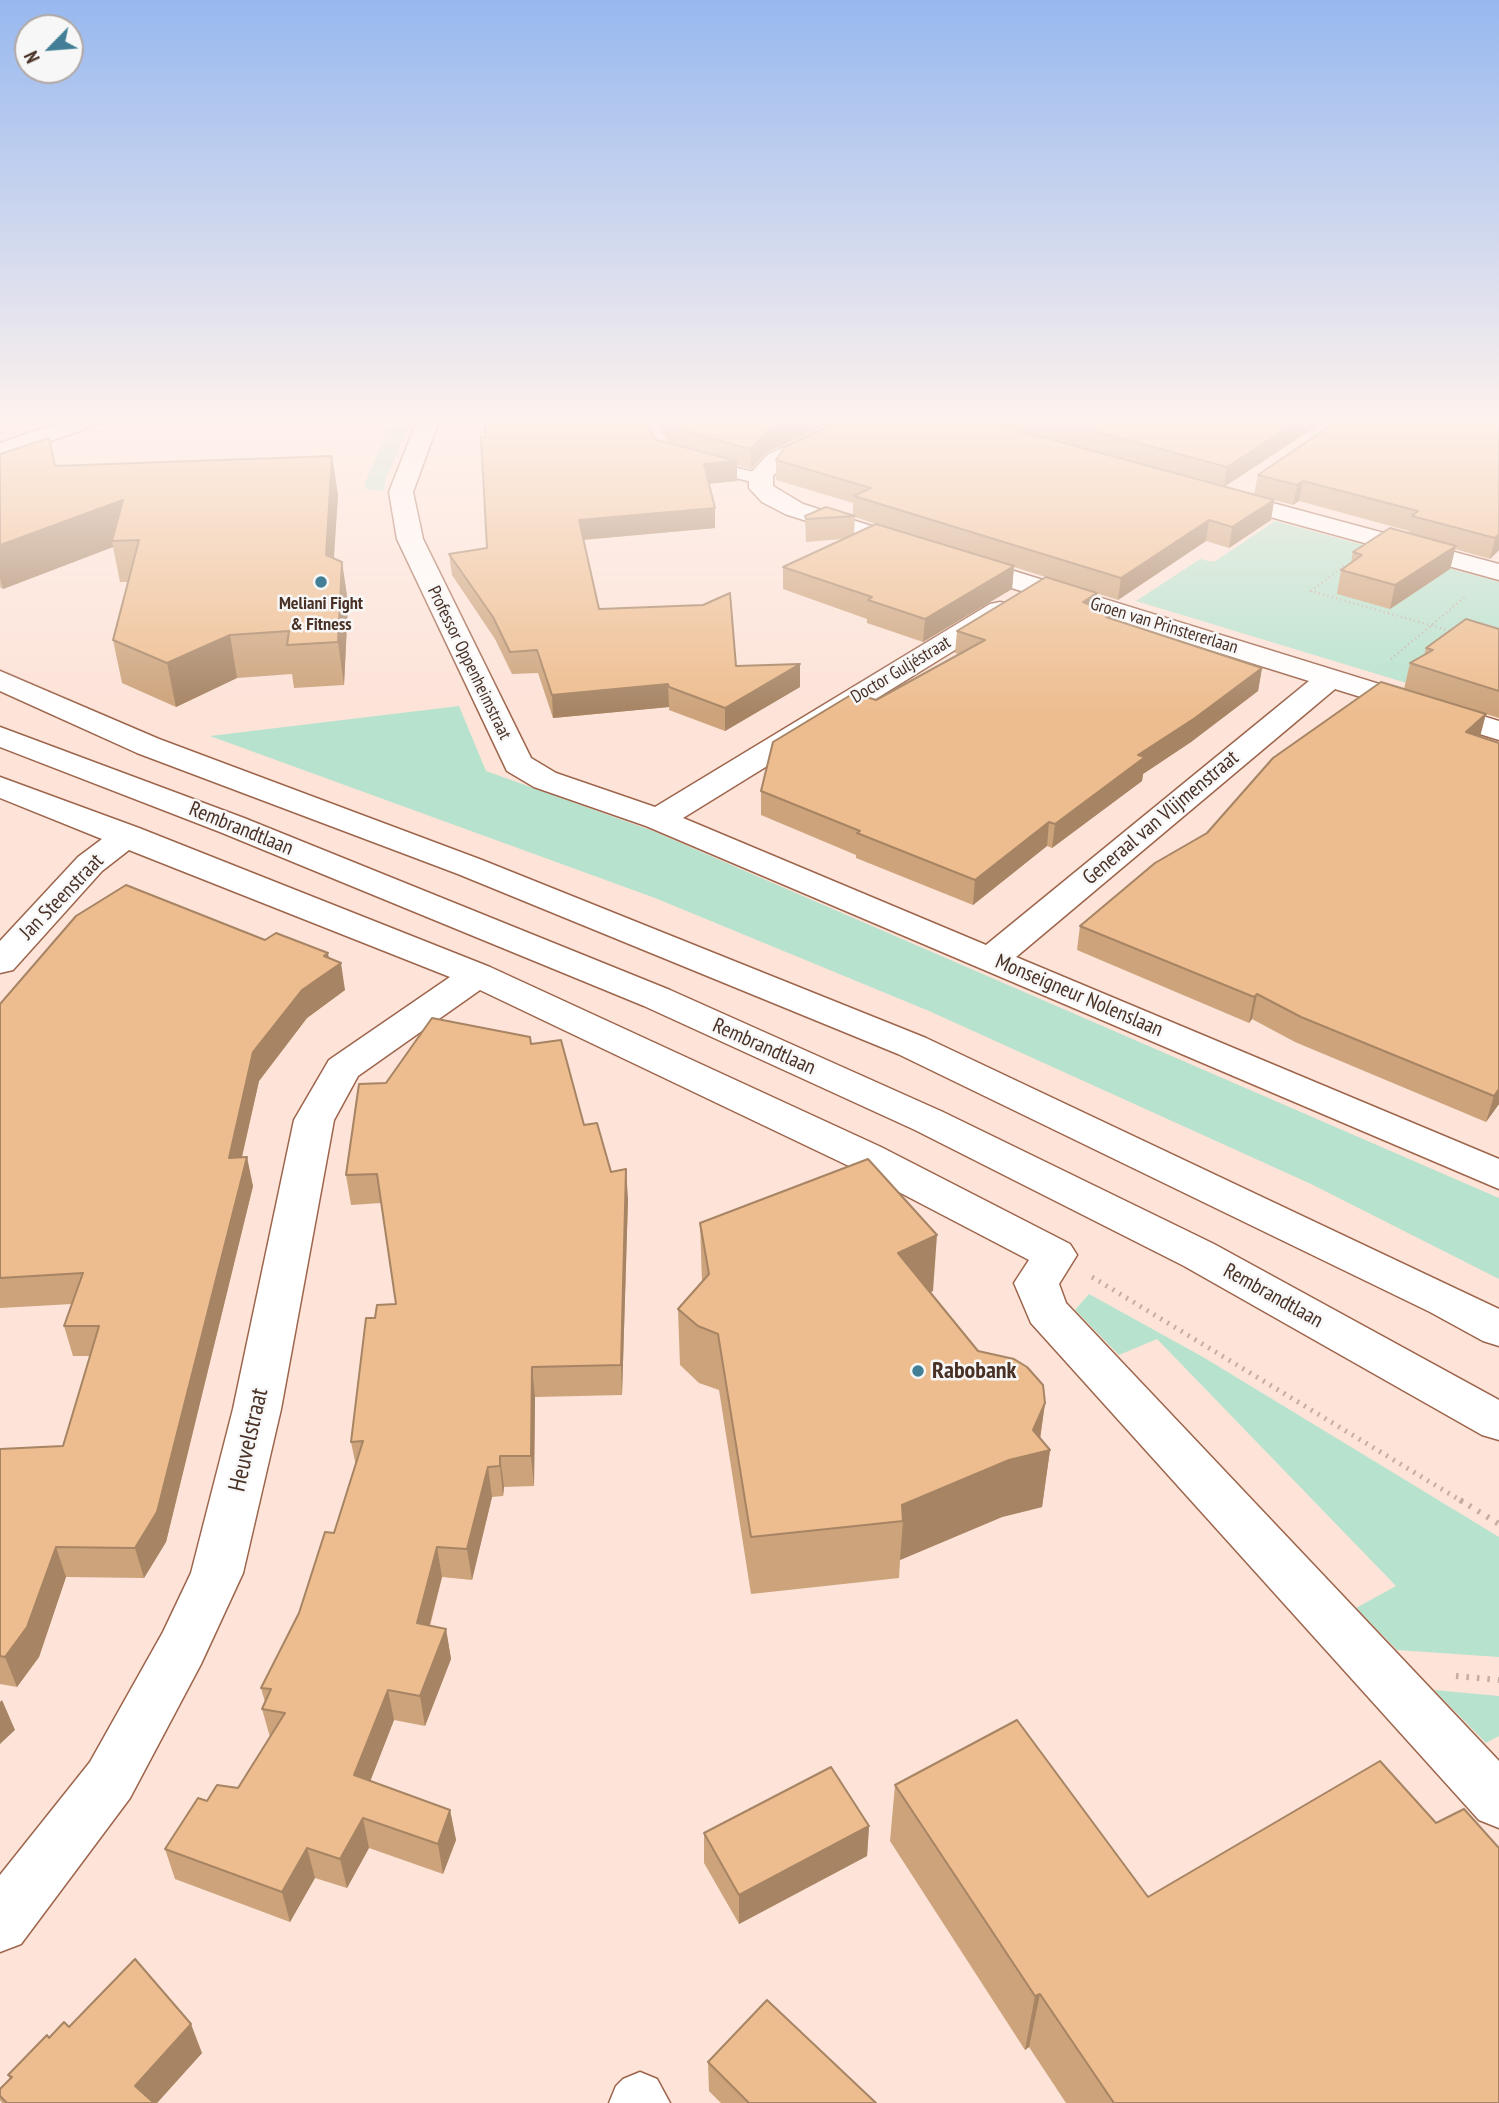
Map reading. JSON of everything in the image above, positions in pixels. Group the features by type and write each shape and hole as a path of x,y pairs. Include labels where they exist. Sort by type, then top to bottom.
{"street":[{"name":"Professor Oppenheimstraat","path":"406,516 410,539 517,764 545,780 658,819"},
{"name":"Groen van Prinstererlaan","path":"816,516 1499,731"},
{"path":"1295,516 1498,571"},
{"name":"Doctor Guljéstraat","path":"658,819 1037,587"},
{"name":"Rembrandtlaan","path":"0,680 148,746 470,867 912,1046 1446,1301 1499,1329"},
{"name":"Generaal van Vlijmenstraat","path":"991,959 1345,682"},
{"name":"Rembrandtlaan","path":"0,736 232,825 657,998 929,1121 1199,1255 1499,1422"},
{"path":"0,787 477,975 866,1157 1055,1255 1036,1283 1047,1311 1499,1801"},
{"name":"Monseigneur Nolenslaan","path":"658,819 1499,1175"},
{"name":"Jan Steenstraat","path":"0,962 90,864 127,835"},
{"name":"Heuvelstraat","path":"0,1923 110,1780 182,1648 217,1573 257,1409 314,1120 343,1069 477,975"}],"lane":[{"path":"634,2103 639,2096 646,2103"}],"path":[{"path":"1379,539 1311,591 1465,635"},
{"path":"1345,682 1431,625 1498,571"},
{"path":"1055,1255 1499,1524"}],"green space":[{"path":"1275,521 1499,582 1499,711 1136,601 1200,559 1214,562"},
{"path":"459,706 486,771 653,831 1499,1198 1499,1279 1311,1184 929,1011 655,898 210,736"},
{"path":"1089,1294 1203,1357 1499,1537 1499,1657 1397,1650 1356,1608 1396,1586 1157,1339 1119,1355 1075,1310"},
{"path":"1434,1690 1499,1696 1499,1736 1486,1743"}],"building":[{"path":"0,516 79,516 0,545"},
{"path":"119,516 328,516 326,555 342,562 338,642 287,645 289,631 230,635 167,663 113,640 139,540 112,541"},
{"path":"485,516 623,516 579,520 599,609 703,605 730,593 736,666 800,664 725,708 669,687 668,684 552,695 537,650 510,652 493,617 449,554 487,548"},
{"path":"805,516 853,516 806,519"},
{"path":"920,516 1249,516 1232,527 1209,520 1121,578"},
{"path":"1413,516 1499,516 1499,534 1495,538"},
{"path":"876,524 1014,566 925,619 868,600 872,597 783,567"},
{"path":"1390,528 1456,546 1395,585 1341,570 1362,555 1353,552"},
{"path":"1046,577 1097,593 1083,602 1112,614 1106,617 1262,668 1195,718 1138,755 1145,757 1055,824 1049,822 975,880 761,791 773,742 854,693 876,700 985,640 957,631"},
{"path":"1466,619 1499,629 1499,691 1410,663 1433,650 1426,648"},
{"path":"1381,682 1486,714 1466,732 1499,743 1499,1089 1494,1096 1301,1017 1257,994 1254,997 1080,926 1155,863 1207,833 1273,758"},
{"path":"126,885 265,940 276,933 328,953 324,956 341,963 302,990 253,1052 229,1158 247,1157 157,1512 135,1548 56,1547 27,1627 5,1657 0,1656 0,1449 63,1446 99,1326 64,1326 83,1273 0,1278 0,1004 76,916"},
{"path":"432,1018 530,1037 531,1044 561,1040 584,1125 597,1123 611,1172 626,1169 621,1365 532,1367 531,1456 500,1456 500,1466 488,1467 467,1549 437,1547 417,1623 446,1629 420,1696 388,1690 354,1775 450,1810 438,1844 363,1818 340,1859 307,1848 282,1892 165,1849 198,1798 207,1801 217,1785 238,1788 285,1713 262,1709 271,1689 261,1688 299,1613 325,1532 334,1533 363,1441 351,1442 366,1318 375,1318 377,1305 396,1304 377,1174 346,1175 359,1084 386,1083"},
{"path":"868,1159 937,1235 898,1253 978,1351 1014,1359 1027,1367 1043,1385 1045,1403 1033,1430 1050,1450 1009,1460 902,1505 903,1521 751,1537 718,1334 698,1326 678,1309 709,1274 700,1223"},
{"path":"1017,1720 1148,1897 1380,1761 1436,1823 1464,1809 1499,1848 1499,2103 1114,2103 1040,1994 1035,1996 895,1785"},
{"path":"831,1767 869,1826 739,1895 704,1833"},
{"path":"135,1959 191,2024 135,2086 154,2103 7,2103 0,2096 0,2089 12,2077 8,2075 47,2035 49,2038 64,2022 69,2027"},
{"path":"767,2000 876,2103 749,2103 708,2062"}],"place":[{"name":"Meliani Fight & Fitness","path":"321,582"},
{"name":"Rabobank","path":"918,1371"}]}
